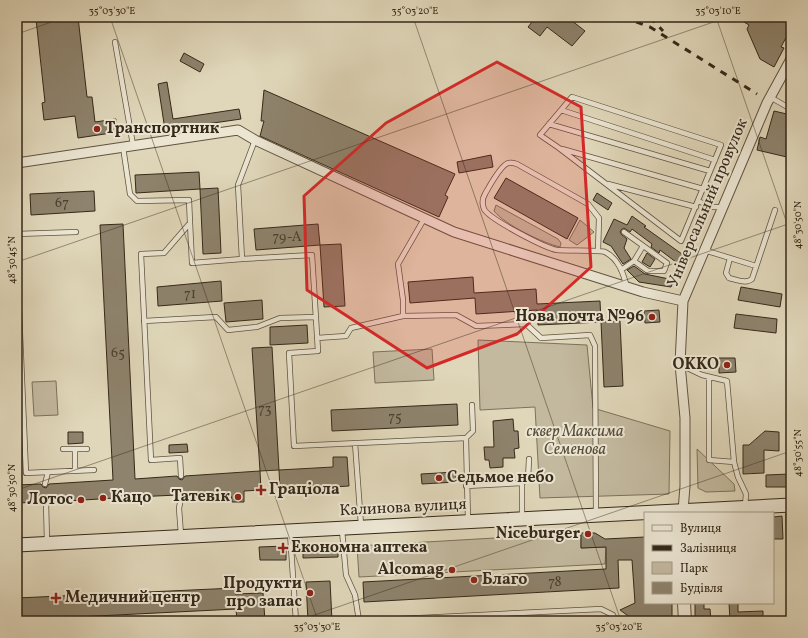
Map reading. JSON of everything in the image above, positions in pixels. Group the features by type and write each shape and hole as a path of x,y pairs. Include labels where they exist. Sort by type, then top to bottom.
{"main road":[{"name":"Калинова вулиця","path":"683,512 790,504"},
{"name":"Калинова вулиця","path":"17,545 596,514 644,513"}],"street":[{"name":"Універсальний провулок","path":"683,512 685,486 685,418 680,364 683,301 770,97 791,58"},
{"path":"17,163 238,130 255,140 454,232 628,287 683,301"},
{"path":"684,604 685,621"}],"lane":[{"path":"115,42 133,145"},
{"path":"572,97 721,144 681,241 540,135 561,110 572,97"},
{"path":"770,97 791,109"},
{"path":"561,110 715,160"},
{"path":"549,124 710,171"},
{"path":"242,259 238,185 255,140"},
{"path":"123,147 130,194 137,201 189,200 192,263 312,255 318,351 289,353 294,446 466,438 473,431 472,406"},
{"path":"559,148 703,189"},
{"path":"598,251 599,218 588,204 517,164 511,162 506,163 483,199 484,210 513,230 552,249 570,251 598,251 604,251 616,259 628,287"},
{"path":"605,183 696,207"},
{"path":"698,201 712,207 722,208"},
{"path":"730,258 726,273 729,278 749,282 752,279 775,210"},
{"path":"403,316 403,300 398,264 424,219"},
{"path":"181,476 180,458 151,460 141,254 164,252 190,224"},
{"path":"17,234 76,232"},
{"path":"624,232 667,263 664,271 648,271 634,260"},
{"path":"622,270 634,260 643,246"},
{"path":"704,250 756,266"},
{"path":"17,263 26,473 94,470"},
{"path":"317,338 346,336 352,328 403,316 456,316 476,326 526,324 541,338 590,335 595,346 596,514"},
{"path":"144,321 216,317 228,330 257,327 280,318 316,317"},
{"path":"680,364 702,375 727,381 734,462 738,477 746,494 744,507"},
{"path":"709,377 709,460 734,462"},
{"path":"791,402 791,410"},
{"path":"466,438 468,522"},
{"path":"355,443 362,527"},
{"path":"63,449 86,450"},
{"path":"74,449 74,470"},
{"path":"466,486 522,483 528,479 529,459"},
{"path":"45,484 48,472"},
{"path":"522,483 522,518"},
{"path":"181,537 179,508 182,494"},
{"path":"46,502 47,544"},
{"path":"790,504 788,535 791,587"},
{"path":"342,528 346,575 355,595 359,621 601,609 613,615 616,621"},
{"path":"289,531 296,621"}],"highlighted area":[{"path":"497,62 581,107 591,267 517,334 427,368 307,290 304,196 386,123"}],"green space":[{"path":"496,205 558,239 561,243 560,247 535,238 507,222 494,211"},
{"path":"580,220 594,232 577,245 569,240"},
{"name":"сквер Максима Семенова","path":"478,340 587,345 593,408 670,431 669,494 540,498 535,407 480,410"},
{"path":"432,349 434,380 375,383 373,352"},
{"path":"56,381 58,415 34,416 32,382"},
{"path":"697,449 734,484 735,491 706,492 698,488"},
{"path":"581,533 581,548 606,547 605,564 359,577 357,546"}],"building":[{"path":"78,17 87,97 92,97 95,122 116,119 118,132 78,138 75,116 44,120 42,103 45,102 36,19"},
{"path":"536,17 567,17 585,31 572,46 547,27 540,36 528,27"},
{"path":"747,17 784,17 791,21 791,28 781,47 784,48 774,67 760,59 747,29 749,25 744,22"},
{"path":"184,53 204,64 200,72 180,61"},
{"path":"167,82 173,119 239,109 241,119 165,130 158,84"},
{"path":"264,90 455,174 445,195 448,197 439,217 260,136 264,121 261,121"},
{"path":"774,111 791,115 791,158 757,150 760,137 766,139"},
{"path":"491,155 493,167 459,173 457,162"},
{"path":"199,172 200,189 136,193 135,175"},
{"path":"506,178 578,218 567,239 494,198"},
{"path":"218,188 221,253 203,254 200,189"},
{"path":"94,191 95,211 31,215 30,194"},
{"path":"597,193 612,203 608,210 593,200"},
{"path":"632,216 646,226 644,227 689,259 684,268 660,250 659,253 651,247 652,244 632,229 630,232 624,228 620,232 627,239 624,248 631,259 623,264 611,246 603,242 614,219 627,225"},
{"path":"123,224 135,479 177,476 182,480 185,476 260,471 261,490 244,491 244,502 232,502 231,492 186,494 182,490 178,495 134,497 134,499 116,501 116,498 50,502 46,498 42,502 17,503 17,485 41,484 46,488 49,484 113,480 100,225"},
{"path":"318,224 320,245 256,250 254,229"},
{"path":"341,244 345,306 324,307 320,245"},
{"path":"647,253 655,259 650,267 642,262"},
{"path":"634,266 645,274 674,280 671,287 639,282 627,270"},
{"path":"473,277 474,293 536,289 537,304 600,301 601,322 538,325 537,310 476,314 475,298 410,303 408,282"},
{"path":"221,281 222,301 158,306 157,287"},
{"path":"741,287 782,294 780,307 738,300"},
{"path":"262,300 263,319 226,322 224,303"},
{"name":"Нова почта №96","path":"659,310 660,322 645,323 644,311"},
{"path":"736,314 777,319 776,333 734,328"},
{"path":"620,321 623,386 604,387 601,322"},
{"path":"307,325 308,343 270,345 270,327"},
{"path":"272,347 279,470 260,471 252,348"},
{"name":"OKKO","path":"719,358 735,358 736,372 719,373"},
{"path":"457,404 458,425 332,431 331,410"},
{"path":"513,419 514,431 518,431 519,448 514,449 515,458 503,458 503,467 490,468 489,460 485,460 484,447 494,447 493,421"},
{"path":"765,431 779,432 779,451 764,450 764,473 743,474 743,445 749,445"},
{"path":"68,432 83,432 83,443 68,444"},
{"path":"187,444 188,452 169,453 169,445"},
{"path":"333,457 347,457 349,486 280,490 279,470 333,467"},
{"name":"Седьмое небо","path":"456,472 456,482 422,484 421,474"},
{"path":"790,474 791,487 766,487 766,475"},
{"path":"782,516 783,539 774,539 774,517"},
{"path":"581,533 595,533 605,539 644,537 644,604 672,604 672,619 634,620 620,610 635,603 632,560 618,560 619,588 364,602 363,582 606,569 606,547 581,548"},
{"path":"338,545 338,557 303,558 303,546"},
{"path":"286,546 286,560 260,560 259,547"},
{"path":"330,581 332,621 308,621 306,582"},
{"path":"235,588 235,594 263,593 265,621 237,621 236,609 17,620 17,598"},
{"path":"695,604 704,604 704,609 710,609 711,621 697,621 695,617"},
{"path":"729,604 738,604 738,612 763,611 763,621 730,621"}],"railway":[{"path":"623,17 650,27 757,94"},
{"path":"650,17 663,31"}],"place":[{"name":"Транспортник","path":"97,129"},
{"name":"Нова почта №96","path":"652,317"},
{"name":"OKKO","path":"727,365"},
{"name":"Седьмое небо","path":"439,478"},
{"name":"Граціола","path":"261,490"},
{"name":"Татевік","path":"238,497"},
{"name":"Кацо","path":"103,498"},
{"name":"Лотос","path":"81,500"},
{"name":"Niceburger","path":"588,534"},
{"name":"Економна аптека","path":"283,548"},
{"name":"Alcomag","path":"452,570"},
{"name":"Благо","path":"474,580"},
{"name":"Продукти про запас","path":"310,593"},
{"name":"Медичний центр","path":"56,598"}]}
